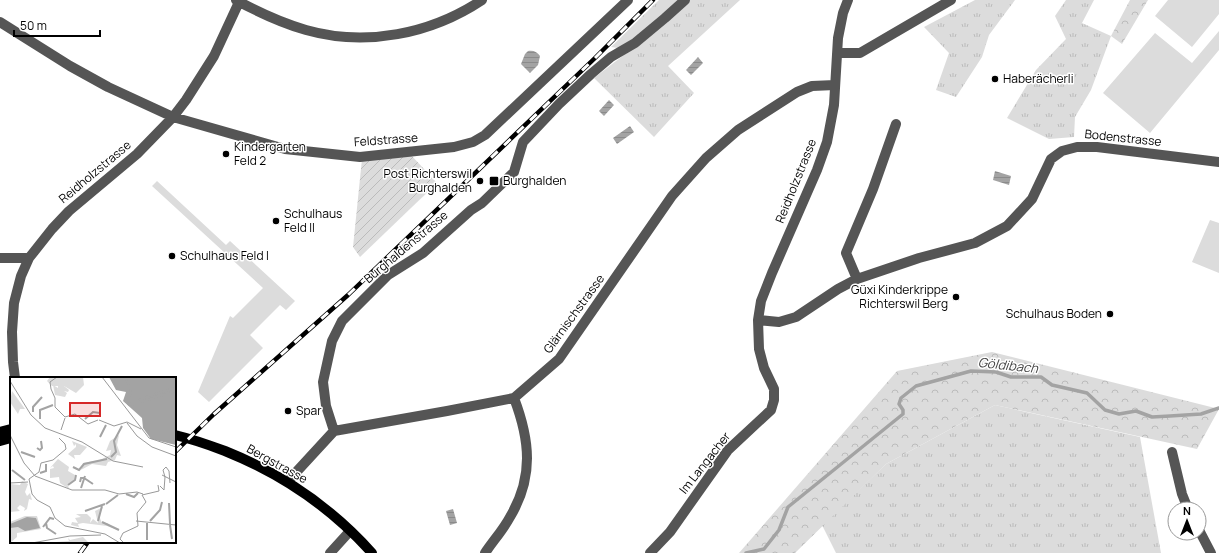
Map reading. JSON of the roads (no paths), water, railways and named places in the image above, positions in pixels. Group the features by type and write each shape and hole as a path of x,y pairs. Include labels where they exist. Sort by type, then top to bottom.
{"main road":[{"path":"0,432 10,429"},
{"name":"Bergstrasse","path":"176,435 211,446 288,481 319,503 372,553"},
{"path":"0,441 10,438"}],"street":[{"path":"239,1 289,25 339,36 365,37 384,36 420,29 454,16 482,0"},
{"name":"Feldstrasse","path":"0,22 108,87 173,117 285,149 360,157 454,147 473,142 485,135 628,0"},
{"name":"Burghaldenstrasse","path":"334,431 326,406 323,382 332,341 342,321 388,275 423,253 471,210 482,203 514,172 523,142 559,104 591,74 611,58 635,43 685,0"},
{"name":"Reidholzstrasse","path":"758,320 761,301 817,170 827,142 834,105 838,38 842,13 848,0"},
{"path":"837,53 860,53 951,0"},
{"name":"Reidholzstrasse","path":"15,377 12,332 14,303 21,276 29,258 68,211 137,154 173,117 186,100 214,56 239,1"},
{"name":"Glärnischstrasse","path":"334,431 514,398 559,359 672,196 706,158 738,130 797,92 812,86 835,85"},
{"path":"857,279 846,253 873,189 896,124"},
{"name":"Bodenstrasse","path":"758,320 779,322 796,318 838,289 857,279 919,258 975,243 1007,226 1032,199 1051,159 1062,151 1077,147 1097,147 1219,162"},
{"path":"0,258 29,258"},
{"name":"Im Langacher","path":"650,553 670,532 728,450 771,410 774,400 774,389 764,368 759,349 758,320"},
{"path":"485,553 510,518 521,496 527,473 526,441 522,420 514,398"},
{"path":"288,481 334,431"},
{"path":"1172,452 1185,501"},
{"path":"330,553 350,531"},
{"path":"1205,541 1211,553"}],"waterway":[{"name":"Göldibach","path":"746,553 764,549 779,530 788,507 903,414 903,410 899,404 901,398 916,386 971,371 996,372 1011,377 1041,377 1052,385 1087,393 1105,410 1119,414 1136,411 1152,417 1170,416 1201,414 1219,408"}],"railway":[{"path":"176,451 214,414 348,295 595,58 653,0"},
{"path":"80,553 87,543"}],"place":[{"name":"Haberächerli","path":"995,79"},
{"name":"Kindergarten Feld 2","path":"226,154"},
{"name":"Post Richterswil Burghalden","path":"480,181"},
{"name":"Burghalden","path":"494,181"},
{"name":"Schulhaus Feld II","path":"276,221"},
{"name":"Schulhaus Feld I","path":"172,256"},
{"name":"Güxi Kinderkrippe Richterswil Berg","path":"956,297"},
{"name":"Schulhaus Boden","path":"1110,314"},
{"name":"Spar","path":"288,411"}]}
